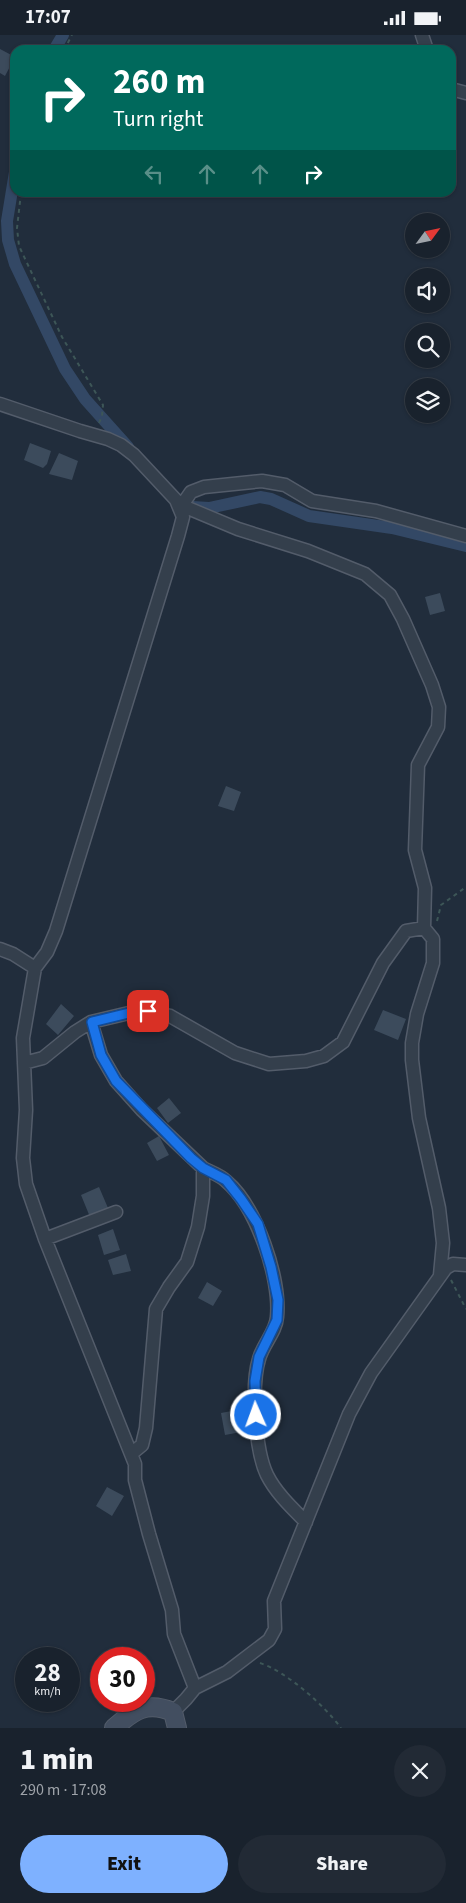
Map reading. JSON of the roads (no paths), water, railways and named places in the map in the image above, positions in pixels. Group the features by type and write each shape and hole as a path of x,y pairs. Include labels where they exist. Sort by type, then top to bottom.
{"main road":[{"path":"114,1728 125,1718 145,1706 160,1707 175,1720"}],"street":[{"path":"0,404 108,439 121,445 134,455 172,495 185,502 238,529 308,551 365,574 390,595 403,619 432,685 439,707 438,727 418,765 415,850 425,888 424,928 433,939 433,963 417,1014 412,1043 412,1060 419,1118 439,1208 443,1243 443,1272"},
{"path":"195,1688 174,1634 172,1610 135,1480 135,1464 45,1239 26,1184 24,1166 26,1110 24,1030 35,968 47,952 56,931 178,536 185,502 204,487 262,481 285,485 312,501 376,511 466,536"},
{"path":"24,1063 43,1058 75,1032 92,1022 129,1013 148,1011 170,1016 235,1053 269,1064 315,1059 324,1056 343,1043 383,963 406,931 424,928"},
{"path":"0,949 13,954 35,968"},
{"path":"92,1022 101,1055 116,1081 142,1110 203,1168 226,1180 258,1224 271,1267 278,1300 277,1320 259,1357 255,1381 260,1451 267,1474 277,1490 306,1522"},
{"path":"131,1454 142,1445 146,1428 156,1309 187,1262 198,1227 203,1168"},
{"path":"45,1239 116,1213"},
{"path":"175,1720 186,1699 195,1688 226,1671 269,1640 275,1629 274,1601 349,1414 371,1373 443,1272 453,1264 466,1265"}],"waterway":[{"path":"57,45 63,35"},
{"path":"11,197 7,221 8,240 15,264 65,369 85,399 128,447"},
{"path":"190,505 192,507 209,508 260,497 271,499 309,516 392,528 466,546"}]}
